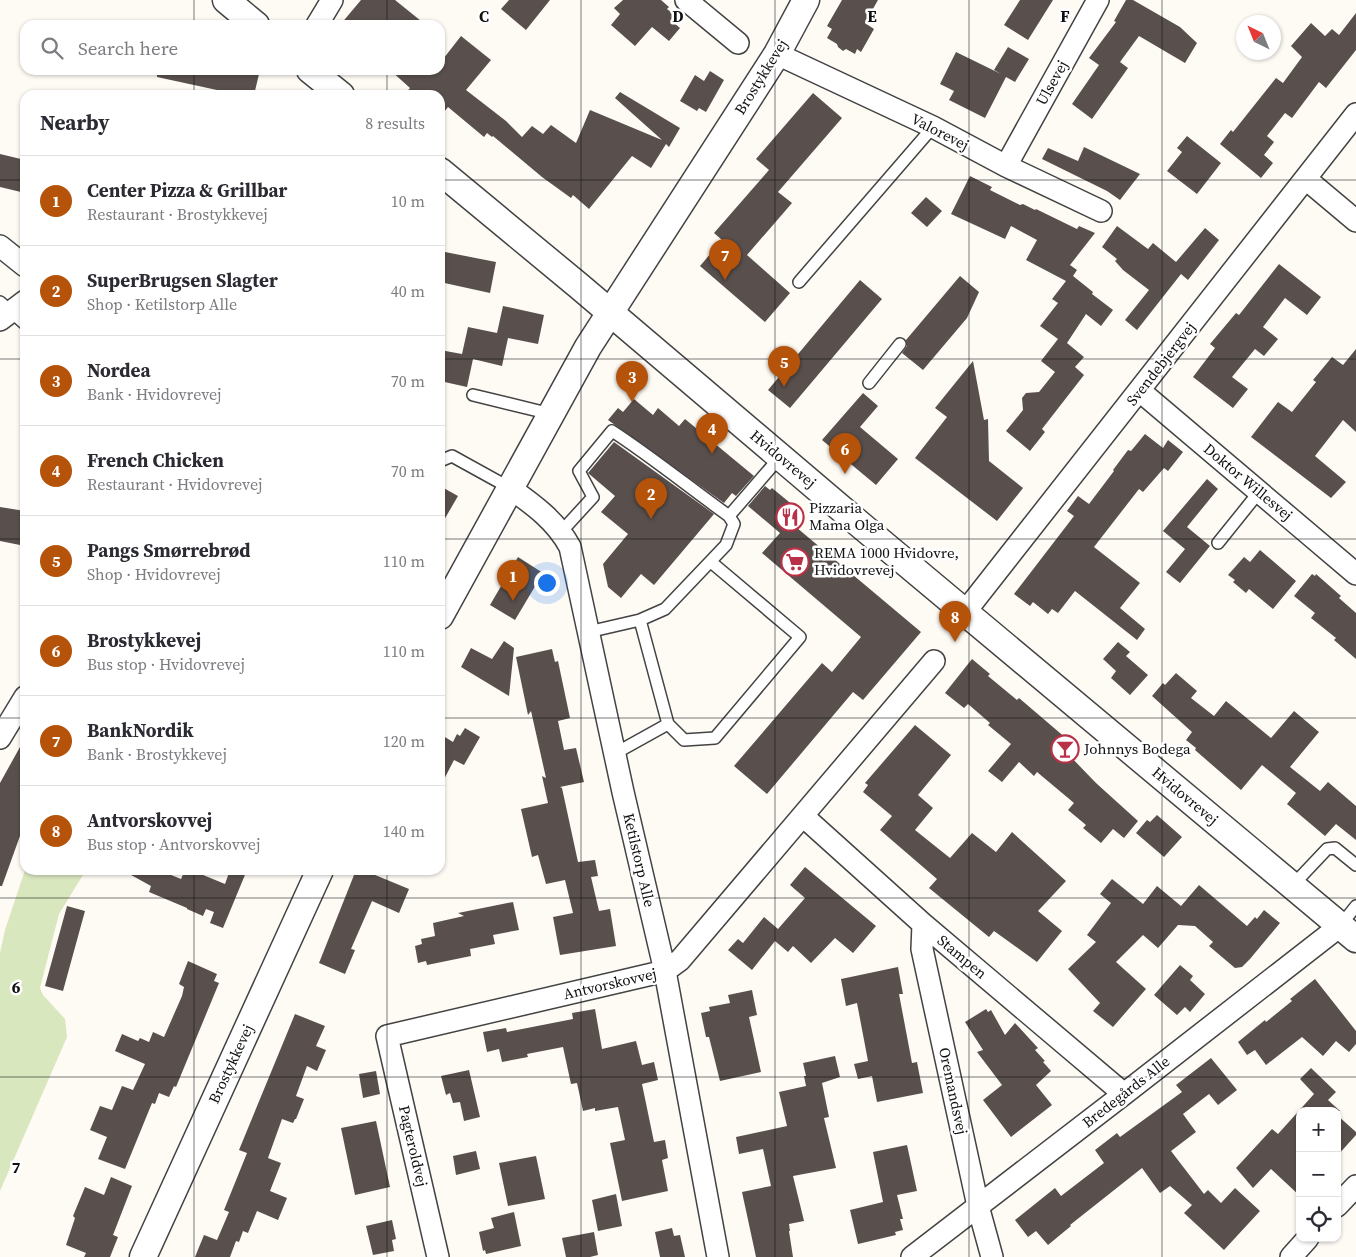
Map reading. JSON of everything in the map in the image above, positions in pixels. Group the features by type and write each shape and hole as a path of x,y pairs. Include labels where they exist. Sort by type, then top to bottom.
{"street":[{"path":"226,0 250,20"},
{"path":"320,20 332,0"},
{"path":"686,0 738,44"},
{"name":"Brostykkevej","path":"445,607 588,347 777,54 806,0"},
{"name":"Ulsevej","path":"1006,166 1098,0"},
{"name":"Valorevej","path":"777,54 933,128 1101,212"},
{"name":"Svendebjergvej","path":"965,612 1356,114"},
{"name":"Hvidovrevej","path":"445,175 1348,933"},
{"path":"1306,178 1356,221"},
{"path":"0,246 20,262"},
{"name":"Doktor Willesvej","path":"1140,391 1356,574"},
{"name":"Ketilstorp Alle","path":"510,488 546,515 561,532 570,547 614,754 665,971 718,1257"},
{"name":"Antvorskovvej","path":"387,1036 665,971 680,960 934,661"},
{"path":"0,738 20,705"},
{"name":"Stampen","path":"803,816 923,924 1124,1094"},
{"name":"Brostykkevej","path":"143,1257 318,875"},
{"name":"Oremandsvej","path":"923,924 922,949 978,1206 992,1257"},
{"name":"Bredegårds Alle","path":"912,1257 1124,1094 1348,933"},
{"name":"Pagteroldvej","path":"387,1036 438,1257"},
{"path":"1341,1202 1356,1186"},
{"path":"1291,1257 1304,1242"}],"lane":[{"path":"799,282 933,128"},
{"path":"869,383 900,344"},
{"path":"473,395 551,414"},
{"path":"561,532 593,497 579,471 612,430 729,516 734,524 726,545 665,609 640,620 588,632"},
{"path":"445,459 452,456 510,488"},
{"path":"729,516 780,457"},
{"path":"1218,543 1259,492"},
{"path":"640,620 668,724 684,740 715,738 800,637 711,562"},
{"path":"614,754 668,724"},
{"path":"1292,886 1327,849 1335,848 1356,865"},
{"path":"1348,933 1356,906"}],"green space":[{"path":"23,875 83,875 59,914 40,988 43,995 65,1019 67,1037 0,1191 0,953 5,930"}],"building":[{"path":"361,0 395,0 420,20 344,20"},
{"path":"509,0 550,0 526,30 501,9"},
{"path":"623,0 661,0 669,7 667,9 677,17 673,22 680,28 669,41 652,27 635,46 611,25 620,14 614,8"},
{"path":"842,0 878,0 865,23 874,29 861,52 857,49 855,54 846,49 843,51 837,44 827,38 832,29 827,26"},
{"path":"1020,0 1053,0 1028,40 1004,25"},
{"path":"1126,0 1133,0 1180,27 1197,43 1185,63 1139,36 1120,62 1128,68 1092,119 1072,104 1099,65 1089,58 1116,22 1114,21"},
{"path":"1356,13 1356,50 1326,88 1319,82 1292,118 1285,113 1267,136 1274,142 1264,155 1273,163 1261,178 1220,144 1231,130 1233,132 1276,78 1283,83 1302,57 1291,46 1311,23 1325,36 1332,29 1339,35"},
{"path":"461,36 491,60 466,90 506,121 522,137 532,126 543,134 551,125 576,143 590,110 662,140 615,98 620,92 680,128 669,147 666,144 651,168 632,156 589,209 573,195 571,198 542,177 493,136 487,133 484,137 448,107 445,111 445,90 408,90 410,88 396,75 445,75 445,57"},
{"path":"1008,47 1029,59 1015,82 1006,77 985,118 949,100 954,91 940,84 956,52 1001,74 994,70"},
{"path":"710,71 724,80 706,112 699,108 697,111 680,101 695,75 704,81"},
{"path":"157,75 259,75 255,90 217,90 157,77"},
{"path":"813,93 842,118 778,192 792,203 747,255 790,293 765,322 700,266 722,240 714,233 769,170 756,159"},
{"path":"1187,136 1221,163 1197,194 1167,171 1182,152 1177,148"},
{"path":"1084,147 1140,174 1120,200 1107,191 1042,159 1048,148 1078,161"},
{"path":"0,154 20,159 20,192 0,187"},
{"path":"970,176 992,187 990,190 1020,205 1023,204 1036,209 1077,229 1079,226 1095,233 1070,265 1077,270 1073,276 1113,310 1101,326 1086,314 1067,343 1084,357 1075,367 1084,375 1042,429 1045,432 1030,451 1006,431 1023,410 1022,398 1026,393 1039,392 1055,372 1041,361 1058,339 1040,326 1058,303 1052,299 1066,281 1026,260 1037,240 1011,226 1005,239 951,214"},
{"path":"926,197 942,211 927,227 911,213"},
{"path":"1117,226 1148,249 1153,243 1176,262 1205,228 1219,240 1188,280 1181,274 1137,330 1125,320 1149,290 1123,270 1115,261 1117,259 1102,247"},
{"path":"445,252 496,262 490,293 445,283"},
{"path":"1279,264 1321,297 1307,315 1285,298 1263,327 1278,339 1264,356 1255,349 1232,377 1248,389 1233,408 1193,377 1215,348 1210,344 1236,313 1239,315"},
{"path":"960,276 979,292 967,318 923,370 902,353 907,346 906,340"},
{"path":"860,280 882,299 790,408 768,390"},
{"path":"503,306 544,315 538,344 508,338 502,366 473,359 467,387 445,382 445,351 462,354 468,327 497,333"},
{"path":"1356,349 1356,432 1343,420 1315,456 1346,482 1331,498 1251,437 1278,402 1292,412 1316,382 1313,380 1332,357 1343,365"},
{"path":"973,361 984,420 988,419 989,461 1023,488 997,521 915,458 947,417 935,408"},
{"path":"863,393 878,406 860,427 898,459 876,485 822,440"},
{"path":"634,399 653,415 658,408 679,426 685,419 754,476 736,496 732,493 724,503 608,420 618,408 623,412"},
{"path":"1145,434 1163,448 1168,440 1183,452 1168,471 1164,468 1143,492 1139,489 1094,547 1140,583 1120,608 1145,629 1137,640 1075,591 1058,613 1052,609 1048,614 1033,602 1030,606 1014,594 1074,516 1067,511 1078,496 1089,504 1128,450 1131,451"},
{"path":"614,442 714,514 654,585 641,574 621,598 608,587 603,564 628,534 601,512 615,496 588,473"},
{"path":"1207,479 1218,489 1187,527 1210,546 1180,583 1166,572 1185,549 1163,531"},
{"path":"765,486 770,490 772,488 800,511 790,522 921,632 863,700 853,692 767,794 734,766 822,663 832,672 861,637 762,553 780,533 748,506"},
{"path":"445,489 458,496 445,518"},
{"path":"0,507 20,510 20,545 0,541"},
{"path":"1260,550 1296,581 1273,609 1249,589 1246,593 1228,575 1244,557 1250,562"},
{"path":"518,557 543,573 515,620 490,605"},
{"path":"1312,574 1315,576 1316,574 1341,596 1339,598 1356,613 1356,659 1334,640 1336,638 1311,618 1315,613 1294,596"},
{"path":"504,641 514,648 509,696 461,667 471,648 492,659"},
{"path":"1118,642 1130,652 1126,656 1148,675 1130,695 1111,678 1116,671 1103,659"},
{"path":"552,649 555,662 558,661 570,718 558,721 564,750 576,748 584,782 560,787 562,788 578,862 595,860 598,876 591,877 599,911 610,909 616,946 560,955 553,917 573,913 565,880 546,884 538,855 532,857 521,809 548,803 542,776 546,778 531,711 528,715 516,657"},
{"path":"972,659 990,674 988,676 1017,700 1019,698 1074,745 1067,753 1096,783 1138,821 1124,838 1113,829 1101,843 1083,828 1086,825 1068,810 1074,803 1037,772 1034,776 1019,762 1002,782 988,771 1011,744 988,725 990,723 968,704 964,708 945,693"},
{"path":"1176,673 1197,691 1191,698 1214,716 1226,701 1271,738 1294,711 1319,732 1290,767 1320,791 1328,782 1356,806 1356,840 1336,824 1325,836 1287,804 1296,793 1262,765 1241,790 1195,750 1196,748 1186,740 1192,732 1152,696 1163,683 1165,685"},
{"path":"915,725 951,755 918,795 933,808 915,830 950,858 972,833 996,852 1012,832 1066,881 1038,911 1062,931 1037,962 994,931 989,937 929,888 937,879 880,830 892,816 863,792 868,785 865,783"},
{"path":"465,728 480,737 464,765 454,760 445,777 445,737 453,742 457,734 460,736"},
{"path":"20,747 20,836 2,886 0,886 0,783"},
{"path":"1157,815 1182,837 1164,857 1136,833 1147,820 1150,822"},
{"path":"805,867 876,926 853,953 835,938 811,963 793,946 788,952 775,941 752,970 728,950 738,939 743,943 764,917 778,929 805,898 790,885"},
{"path":"131,875 171,875 181,879 183,875 203,875 225,884 228,875 245,875 223,928 210,923 214,912 206,909 203,916 149,892 151,886"},
{"path":"354,875 375,875 409,889 399,913 372,901 351,949 355,950 345,974 319,963"},
{"path":"1112,879 1143,904 1157,886 1181,906 1199,885 1247,926 1255,917 1257,919 1264,910 1280,923 1242,967 1235,968 1209,946 1213,942 1195,926 1178,925 1158,948 1143,935 1116,962 1146,989 1113,1027 1093,1011 1100,1003 1068,969 1096,942 1087,935 1111,903 1100,894"},
{"path":"513,902 519,930 493,935 495,944 470,949 471,956 427,965 426,961 418,963 415,946 422,944 421,939 435,936 433,923 464,916 458,913"},
{"path":"67,906 85,911 63,991 45,986"},
{"path":"188,961 217,974 214,981 219,983 176,1087 174,1086 169,1097 159,1093 155,1104 152,1103 125,1169 98,1159 107,1137 90,1130 100,1106 112,1110 122,1086 133,1090 145,1064 115,1051 122,1034 138,1041 140,1038 149,1042 153,1032 164,1037 182,996 184,987 179,984"},
{"path":"1180,965 1193,976 1190,980 1205,994 1190,1012 1185,1007 1177,1015 1154,995"},
{"path":"898,967 903,994 899,994 912,1063 917,1062 923,1093 877,1102 872,1076 858,1079 854,1064 868,1061 857,1003 846,1006 841,979"},
{"path":"1315,979 1356,1031 1356,1044 1349,1052 1336,1041 1323,1056 1302,1037 1266,1065 1255,1050 1247,1055 1238,1042 1292,1001 1290,999"},
{"path":"752,990 757,1015 749,1017 761,1072 720,1081 709,1037 706,1037 701,1013 710,1011 709,1007 730,1003 728,995"},
{"path":"595,1009 602,1049 636,1041 642,1065 654,1062 658,1080 642,1084 654,1142 665,1140 668,1158 662,1160 668,1191 622,1201 610,1143 625,1140 618,1107 595,1111 595,1108 583,1111 577,1083 571,1084 563,1047 527,1054 528,1057 502,1062 499,1049 487,1052 483,1032 506,1028 507,1032 573,1019 572,1013"},
{"path":"986,1009 988,1012 991,1010 1005,1035 1015,1023 1038,1048 1035,1050 1051,1071 1036,1085 1052,1105 1011,1137 983,1100 1002,1085 977,1052 983,1050 965,1022"},
{"path":"295,1014 325,1026 316,1046 326,1050 317,1071 307,1066 296,1096 304,1099 296,1119 293,1123 282,1119 268,1158 281,1163 270,1191 287,1198 278,1220 257,1211 248,1233 243,1231 239,1242 236,1241 230,1257 195,1257 204,1235 217,1240 229,1212 224,1210 247,1153 239,1150"},
{"path":"835,1056 840,1077 822,1083 829,1117 824,1118 836,1168 793,1176 804,1221 789,1224 793,1257 756,1257 742,1192 771,1186 763,1149 739,1154 736,1137 787,1126 779,1092 806,1086 803,1063"},
{"path":"1211,1058 1237,1090 1218,1105 1209,1094 1183,1114 1196,1132 1171,1151 1204,1194 1208,1190 1221,1203 1235,1188 1260,1211 1224,1250 1184,1213 1192,1205 1170,1186 1160,1193 1142,1168 1070,1225 1048,1245 1036,1231 1028,1237 1015,1220 1055,1188 1061,1196 1104,1163 1095,1150 1117,1133 1120,1137 1182,1092 1176,1085"},
{"path":"1311,1068 1336,1092 1328,1100 1336,1107 1302,1107 1314,1094 1300,1079"},
{"path":"469,1070 480,1117 464,1121 460,1102 453,1103 450,1093 446,1095 441,1076"},
{"path":"376,1071 380,1094 363,1098 359,1074"},
{"path":"1296,1114 1296,1192 1271,1169 1253,1188 1236,1168 1272,1129 1278,1134"},
{"path":"1341,1119 1356,1132 1356,1135 1341,1152"},
{"path":"376,1121 390,1187 355,1195 341,1128"},
{"path":"907,1145 917,1191 897,1195 903,1219 900,1219 903,1230 895,1232 896,1235 858,1244 850,1210 883,1202 873,1152"},
{"path":"476,1151 480,1169 456,1175 453,1156"},
{"path":"536,1156 545,1199 508,1206 499,1163"},
{"path":"111,1177 132,1186 113,1235 118,1237 110,1257 84,1257 86,1253 66,1245 75,1218 73,1216 85,1187 104,1195"},
{"path":"616,1194 622,1226 598,1231 592,1200"},
{"path":"514,1212 521,1246 486,1254 485,1250 483,1251 479,1232 494,1228 491,1218"},
{"path":"392,1220 396,1239 392,1240 394,1251 373,1255 366,1226"},
{"path":"672,1228 674,1236 680,1235 685,1257 660,1257 655,1232"},
{"path":"594,1232 598,1255 566,1257 562,1238"}],"place":[{"name":"BankNordik","path":"725,280"},
{"name":"Pangs Smørrebrød","path":"784,387"},
{"name":"Nordea","path":"632,402"},
{"name":"French Chicken","path":"712,454"},
{"name":"Brostykkevej","path":"845,474"},
{"name":"Pizzaria Mama Olga","path":"790,517"},
{"name":"SuperBrugsen Slagter","path":"651,519"},
{"name":"REMA 1000 Hvidovre, Hvidovrevej","path":"795,562"},
{"name":"Center Pizza & Grillbar","path":"513,601"},
{"name":"Antvorskovvej","path":"955,642"},
{"name":"Johnnys Bodega","path":"1065,749"}]}
